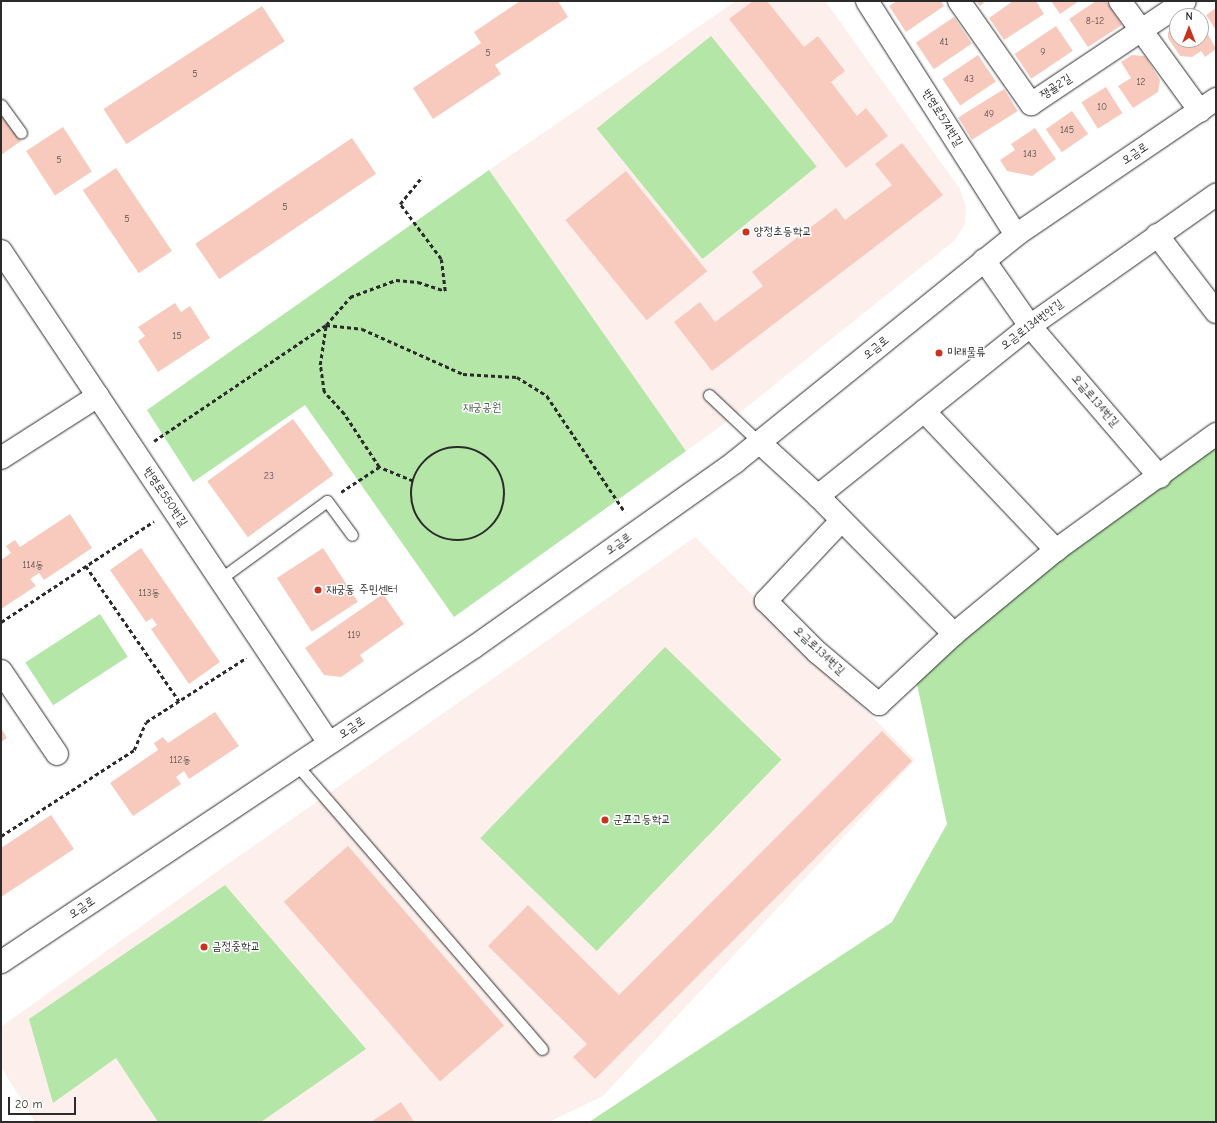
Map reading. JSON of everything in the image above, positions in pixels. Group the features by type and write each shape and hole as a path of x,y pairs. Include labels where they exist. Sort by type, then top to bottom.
{"street":[{"name":"번영로574번길","path":"867,1 1016,235"},
{"name":"쟁골2길","path":"959,1 1031,104 1141,32 1185,1"},
{"path":"1120,1 1141,32 1208,105"},
{"name":"오금로","path":"1,962 474,647 638,531 760,443 1016,235 1208,105"},
{"name":"오금로134번안길","path":"818,496 1030,326 1156,235 1216,195"},
{"path":"1156,235 1216,312"},
{"name":"번영로550번길","path":"1,251 329,743"},
{"name":"오금로134번길","path":"984,260 1030,326 1160,477"},
{"path":"1,458 98,396"},
{"path":"924,411 1056,550"},
{"name":"오금로134번길","path":"841,521 766,601 817,652 879,704 954,634 1056,550 1160,477 1216,434"},
{"path":"760,443 818,496 954,634"},
{"path":"1,671 57,754"}],"lane":[{"path":"1,105 22,133"},
{"path":"709,395 760,443"},
{"path":"220,579 328,501 352,535"},
{"path":"297,765 542,1049"}],"path":[{"path":"136,453 326,325 350,297 396,280 418,282 444,291 441,259 400,204 422,177"},
{"path":"326,325 320,365 324,392 344,414 379,467 412,481"},
{"path":"326,325 362,329 463,374 517,377 547,396 638,531"},
{"path":"458,448 473,450 486,457 497,468 503,481 505,496 502,511 494,525 481,535 466,540 450,541 435,536 422,526 414,512 410,497 412,481 419,467 430,456 443,450 458,448"},
{"path":"328,501 379,467"},
{"path":"1,622 173,509"},
{"path":"86,566 179,701"},
{"path":"1,836 134,750 146,722 265,646"}],"shaded area":[{"name":"양정초등학교","path":"736,1 825,1 960,189 966,207 965,224 955,240 743,410 686,451 489,170"},
{"path":"695,537 915,760 603,1096 549,1122 35,1122 1,1067 1,1027 225,866"}],"green space":[{"path":"711,36 817,167 702,259 597,129"},
{"name":"재궁공원","path":"489,170 686,451 454,617 305,405 193,482 147,410"},
{"path":"1216,443 1216,1122 589,1122 892,922 947,824 914,670"},
{"path":"100,614 128,657 53,705 25,662"},
{"path":"665,647 782,760 597,951 480,838"},
{"name":"금정중학교","path":"225,885 366,1049 261,1122 158,1122 116,1058 53,1103 29,1019"}],"building":[{"path":"520,1 558,1 568,17 495,65 501,74 433,119 413,88 481,43 474,32"},
{"path":"753,1 767,1 804,47 818,36 845,71 831,82 857,116 866,108 888,136 846,168 729,19"},
{"path":"897,1 941,1 944,6 906,32 889,6"},
{"path":"976,1 986,1 980,6"},
{"path":"1013,1 1036,1 1044,14 1004,40 989,18"},
{"path":"1051,1 1079,1 1060,14"},
{"path":"1096,1 1106,1 1122,25 1088,47 1069,19"},
{"path":"262,6 285,41 126,144 103,109"},
{"path":"1216,8 1216,30 1209,20 1209,13"},
{"path":"954,17 972,44 934,69 916,43"},
{"path":"1056,26 1073,51 1031,79 1015,54"},
{"path":"1209,36 1216,49 1205,57 1201,51 1192,57 1180,56 1175,48 1209,48"},
{"path":"978,55 996,82 960,106 942,79"},
{"path":"1132,55 1145,56 1160,80 1158,92 1133,108 1118,86 1131,78 1121,62"},
{"path":"1106,87 1122,113 1098,129 1081,102"},
{"path":"1004,89 1018,111 972,140 958,118"},
{"path":"1,111 21,141 1,155"},
{"path":"1072,111 1088,134 1062,152 1046,129"},
{"path":"63,127 92,171 55,195 26,151"},
{"path":"1035,128 1056,159 1032,176 1007,171 1000,160 1015,150 1011,144"},
{"path":"352,138 376,174 219,279 195,244"},
{"path":"902,143 943,195 712,371 674,322 700,302 715,322 763,286 752,272 836,208 845,220 892,185 875,164"},
{"path":"116,168 172,251 139,273 83,190"},
{"path":"626,171 707,271 647,320 565,220"},
{"path":"175,303 181,312 190,306 210,338 158,372 138,341 145,336 138,327"},
{"path":"293,419 334,475 248,537 207,481"},
{"path":"70,514 92,548 44,580 39,573 30,579 36,586 1,609 1,560 11,553 6,546 15,540 20,547"},
{"path":"141,548 220,662 189,684 151,629 157,625 152,618 146,622 110,570"},
{"name":"재궁동 주민센터","path":"323,548 358,602 312,632 277,578"},
{"path":"383,594 404,624 360,655 364,661 341,677 324,675 305,648"},
{"path":"215,712 239,746 189,779 184,771 176,777 181,784 133,816 110,783 158,750 154,743 163,737 168,743"},
{"path":"1,728 7,738 1,742"},
{"path":"882,731 912,761 595,1079 573,1057 587,1044 488,946 528,905 619,995"},
{"path":"51,815 74,849 1,897 1,848"},
{"path":"348,846 504,1026 440,1081 284,902"},
{"path":"401,1102 414,1122 371,1122"}],"place":[{"name":"양정초등학교","path":"746,232"},
{"name":"미래물류","path":"939,353"},
{"name":"재궁동 주민센터","path":"318,590"},
{"name":"군포고등학교","path":"605,820"},
{"name":"금정중학교","path":"204,947"}]}
